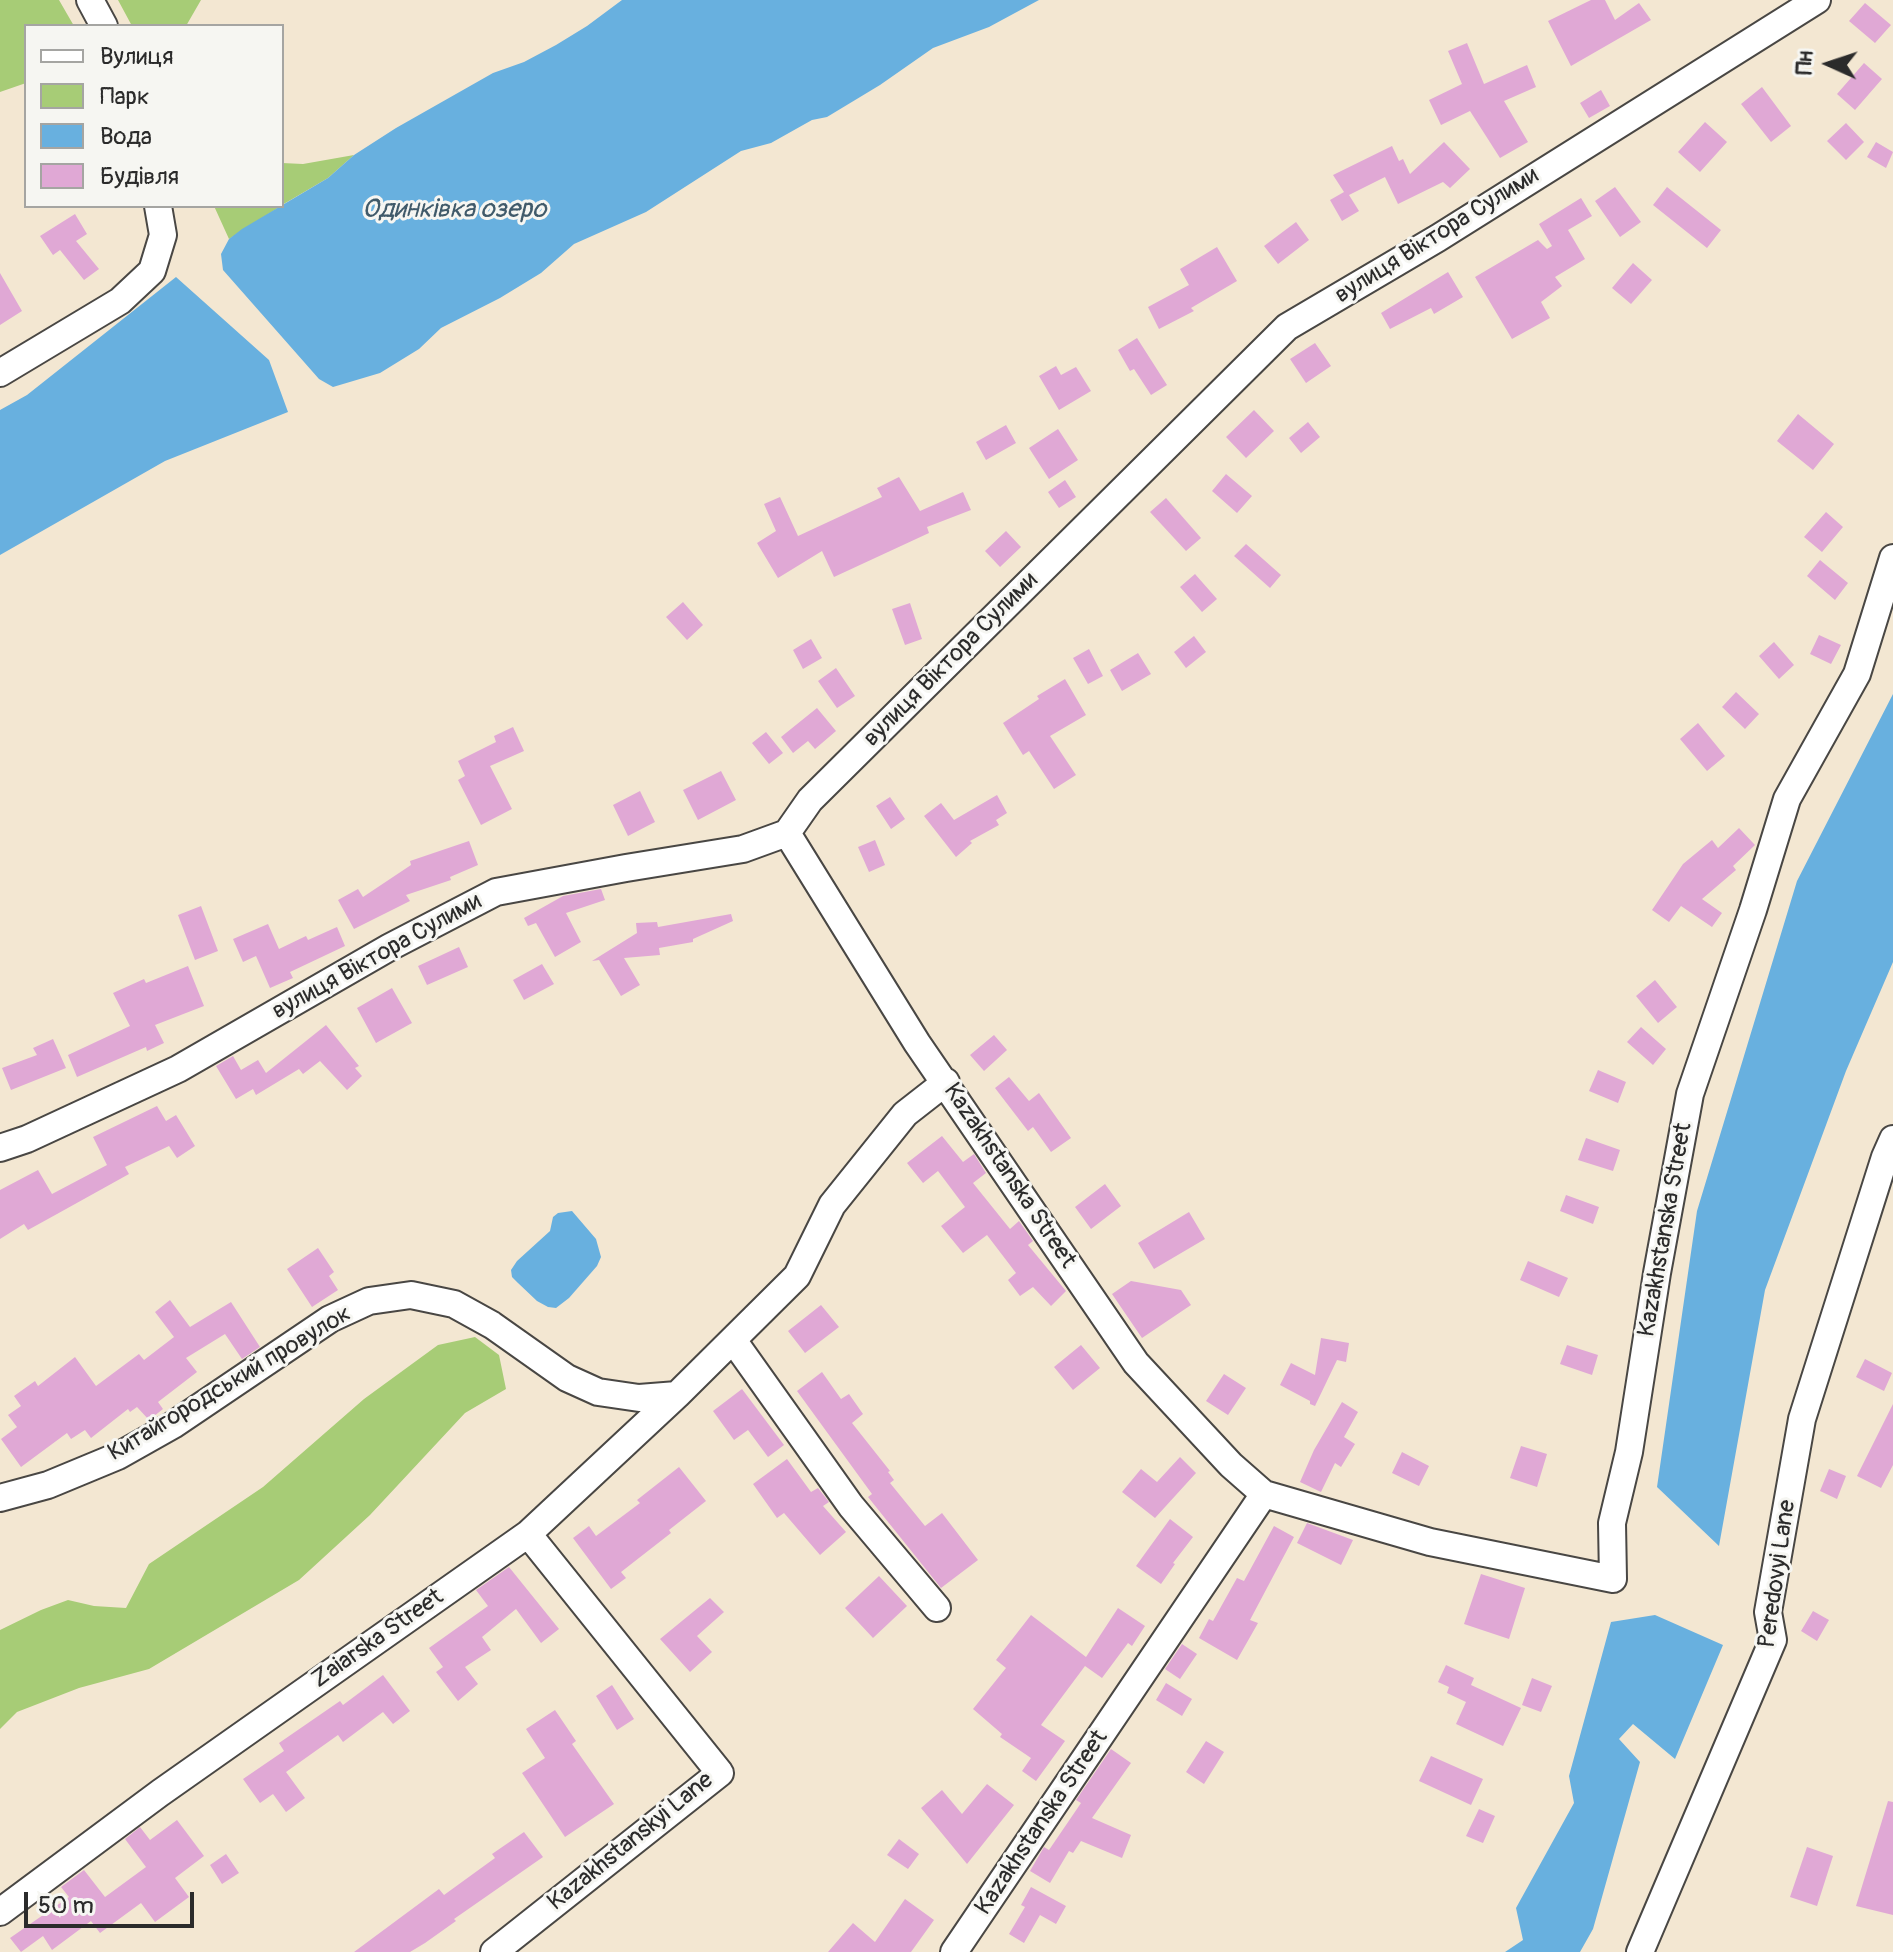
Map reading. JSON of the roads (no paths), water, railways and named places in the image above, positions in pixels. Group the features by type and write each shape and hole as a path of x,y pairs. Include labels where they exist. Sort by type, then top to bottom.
{"street":[{"path":"90,0 103,24"},
{"name":"вулиця Віктора Сулими","path":"0,1148 27,1139 178,1069 390,947 496,892 743,849 787,833 820,789 1287,327 1438,238 1817,0"},
{"path":"0,373 120,301 152,271 163,235 158,208"},
{"name":"Kazakhstanska Street","path":"787,833 909,1029 1136,1363 1231,1465 1264,1494 1430,1542 1613,1579 1612,1523 1629,1452 1657,1273 1690,1094 1787,799 1857,674 1893,558"},
{"name":"Zaiarska Street","path":"0,1912 172,1784 528,1534 677,1395 797,1276 832,1205 905,1114 946,1082"},
{"name":"Peredovyi Lane","path":"1640,1952 1773,1640 1768,1612 1802,1419 1893,1139"},
{"name":"Китайгородський провулок","path":"0,1498 48,1485 118,1456 173,1425 330,1319 369,1301 411,1295 454,1304 492,1325 567,1378 598,1392 639,1398 677,1395"},
{"path":"733,1340 851,1506 937,1608"},
{"name":"Kazakhstanska Street","path":"954,1952 1264,1494"},
{"name":"Kazakhstanskyi Lane","path":"494,1952 720,1773 528,1534"}],"water":[{"name":"Одинківка озеро","path":"622,0 1039,0 989,27 933,48 827,117 812,120 771,143 741,151 646,212 574,244 541,273 441,328 419,349 380,373 333,387 319,379 223,270 221,254 229,239 277,208 284,208 284,204 328,178 354,155 396,128 493,73 524,62 587,26"},
{"path":"176,277 269,360 288,412 165,461 0,555 0,410 27,395"},
{"path":"1893,694 1893,962 1846,1071 1765,1290 1719,1546 1657,1487 1697,1211 1797,881"},
{"path":"572,1211 596,1239 601,1257 569,1298 556,1308 548,1307 537,1301 512,1277 511,1270 550,1231 553,1217"},
{"path":"1655,1615 1723,1645 1675,1759 1633,1724 1619,1739 1640,1762 1593,1929 1580,1952 1505,1952 1523,1940 1516,1908 1574,1803 1569,1776 1611,1622"}]}
